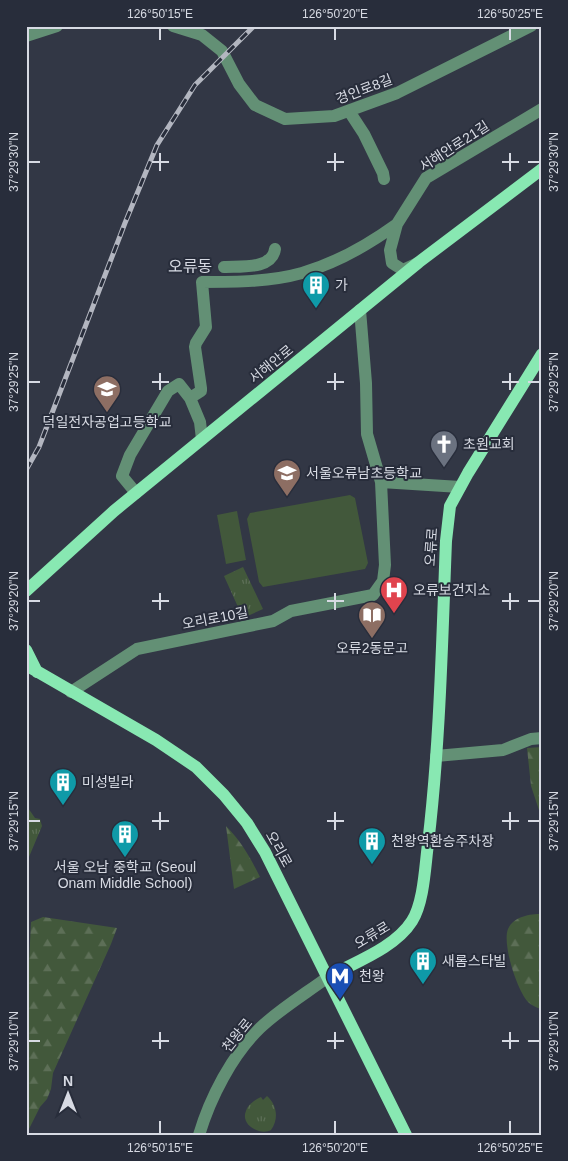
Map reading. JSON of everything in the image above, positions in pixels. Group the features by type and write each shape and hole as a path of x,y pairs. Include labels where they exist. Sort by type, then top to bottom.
{"main road":[{"name":"서해안로","path":"26,591 136,492 419,262 542,169"},
{"name":"오류로","path":"328,977 396,940 412,920 420,898 426,861 436,756 446,541 450,506 516,395 540,363"},
{"path":"26,650 32,669"},
{"name":"오리로","path":"32,669 156,740 191,764 224,795 247,823 265,852 406,1135"}],"street":[{"path":"26,36 57,26"},
{"name":"경인로8길","path":"173,26 202,35 222,51 239,84 255,105 285,119 334,116 397,93 531,26"},
{"name":"서해안로21길","path":"419,262 403,270 392,263 390,250 397,224 426,178 542,109"},
{"path":"349,111 364,134 383,173 384,179"},
{"name":"서해안로21길","path":"190,398 201,391 195,347 206,327 202,282 249,282 301,273 374,241 397,224"},
{"path":"224,267 256,265 266,262 274,255 275,249"},
{"path":"360,310 368,434 381,482 460,488"},
{"path":"136,492 122,476 130,455 168,392 179,384 190,398 200,422 202,439"},
{"name":"오리로10길","path":"71,692 136,649 273,621 291,611 373,595 383,581 385,565 381,482"},
{"path":"436,756 503,750 531,739 542,738"},
{"name":"천왕로","path":"200,1135 213,1098 245,1045 279,1013 328,977"}],"green space":[{"path":"350,495 355,498 368,563 365,569 263,587 259,582 247,519 250,513"},
{"path":"237,511 246,560 226,564 217,515"},
{"path":"243,567 263,609 243,618 224,576"},
{"path":"542,747 542,819 531,786 527,748"},
{"path":"26,805 35,818 40,819 42,826 26,864"},
{"path":"226,826 245,850 260,877 234,889"},
{"path":"542,914 542,1009 528,1002 519,988 509,956 507,936 508,929 514,921 528,915"},
{"path":"43,917 117,928 53,1073 51,1089 47,1099 40,1107 26,1135 26,968 29,963 31,922"},
{"path":"267,1096 275,1108 276,1117 271,1130 262,1132 248,1125 245,1116 248,1106 261,1097 263,1100"}],"railway":[{"path":"26,470 39,447 157,145 195,85 254,26"}],"place":[{"name":"가","path":"316,309"},
{"name":"덕일전자공업고등학교","path":"107,413"},
{"name":"초원교회","path":"444,468"},
{"name":"서울오류남초등학교","path":"287,497"},
{"name":"오류보건지소","path":"394,614"},
{"name":"오류2동문고","path":"372,639"},
{"name":"미성빌라","path":"63,806"},
{"name":"서울 오남 중학교 (Seoul Onam Middle School)","path":"125,858"},
{"name":"천왕역환승주차장","path":"372,865"},
{"name":"새롬스타빌","path":"423,985"},
{"name":"천왕","path":"340,1000"}],"district":[{"name":"오류동","path":"190,266"}]}
